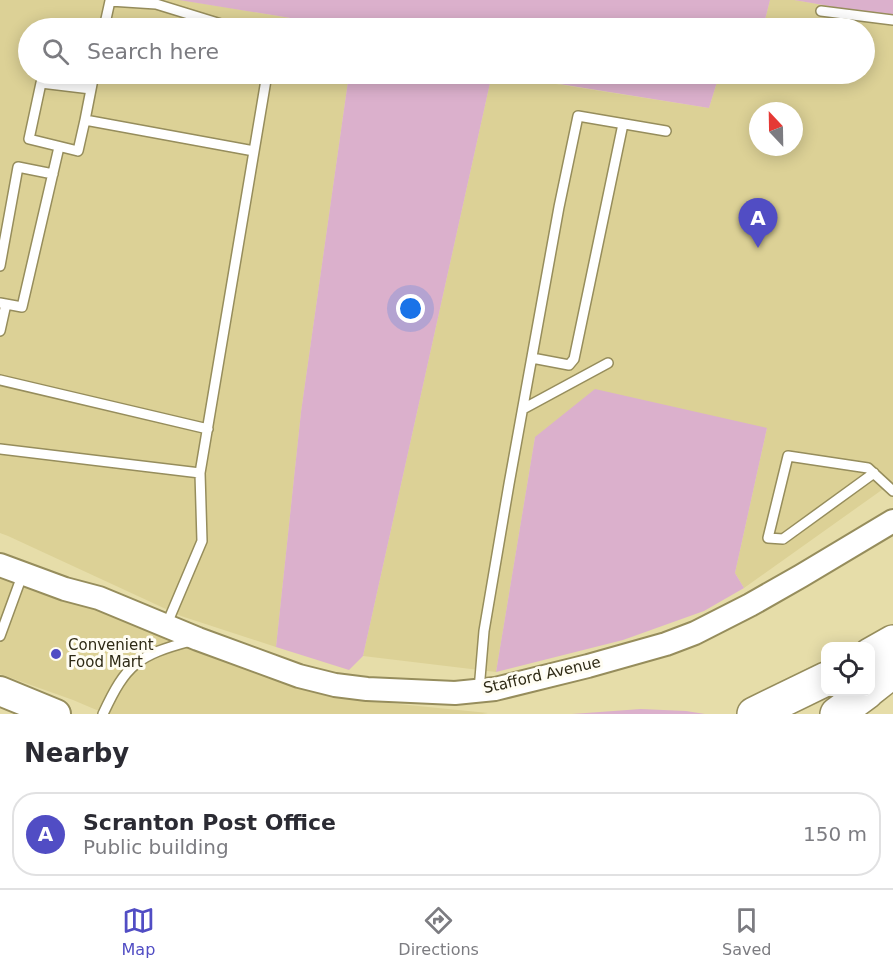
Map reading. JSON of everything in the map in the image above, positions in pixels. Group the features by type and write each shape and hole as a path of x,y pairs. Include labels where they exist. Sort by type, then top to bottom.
{"highway":[{"path":"875,652 893,642"},
{"path":"875,685 893,671"},
{"path":"754,714 821,681"},
{"path":"837,714 862,696"}],"main road":[{"path":"0,691 56,714"}],"street":[{"name":"Stafford Avenue","path":"0,565 65,589 99,598 198,639 298,676 335,685 367,689 455,693 495,688 588,666 666,644 695,633 750,605 893,521"}],"lane":[{"path":"106,18 110,1 156,4 202,18"},
{"path":"821,11 893,20"},
{"path":"41,84 29,140 78,150 92,84"},
{"path":"55,84 91,89"},
{"path":"166,626 202,541 200,473 265,84"},
{"path":"479,690 484,631 522,409 578,116 666,131"},
{"path":"85,120 254,151"},
{"path":"532,358 569,365 574,359 623,124"},
{"path":"0,331 3,304 22,307 59,147"},
{"path":"0,266 18,167 53,174"},
{"path":"522,409 608,363"},
{"path":"0,380 208,429"},
{"path":"0,449 200,473"},
{"path":"874,473 783,539 768,538 788,456 868,468 874,473 893,491"},
{"path":"0,641 23,573"},
{"path":"103,714 124,675 136,663 168,647 198,639"}],"shaded area":[{"path":"0,0 181,0 291,18 18,18 18,84 348,84 301,412 276,647 181,616 0,533"},
{"path":"179,0 770,0 766,18 290,18"},
{"path":"770,0 794,0 893,17 893,482 744,588 735,573 767,428 535,437 496,672 363,656 490,84 556,84 709,108 716,84 875,84 875,18 766,18"},
{"path":"794,0 893,0 893,17"},
{"path":"348,84 490,84 363,656 349,670 276,647 301,412"},
{"path":"559,84 716,84 709,108"},
{"path":"595,389 767,428 735,573 744,588 704,611 623,640 496,672 535,437"},
{"path":"0,574 368,701 488,713 106,714 0,674"},
{"path":"641,709 705,714 572,714"}],"place":[{"name":"Scranton Post Office","path":"758,248"},
{"name":"Convenient Food Mart","path":"56,654"}]}
